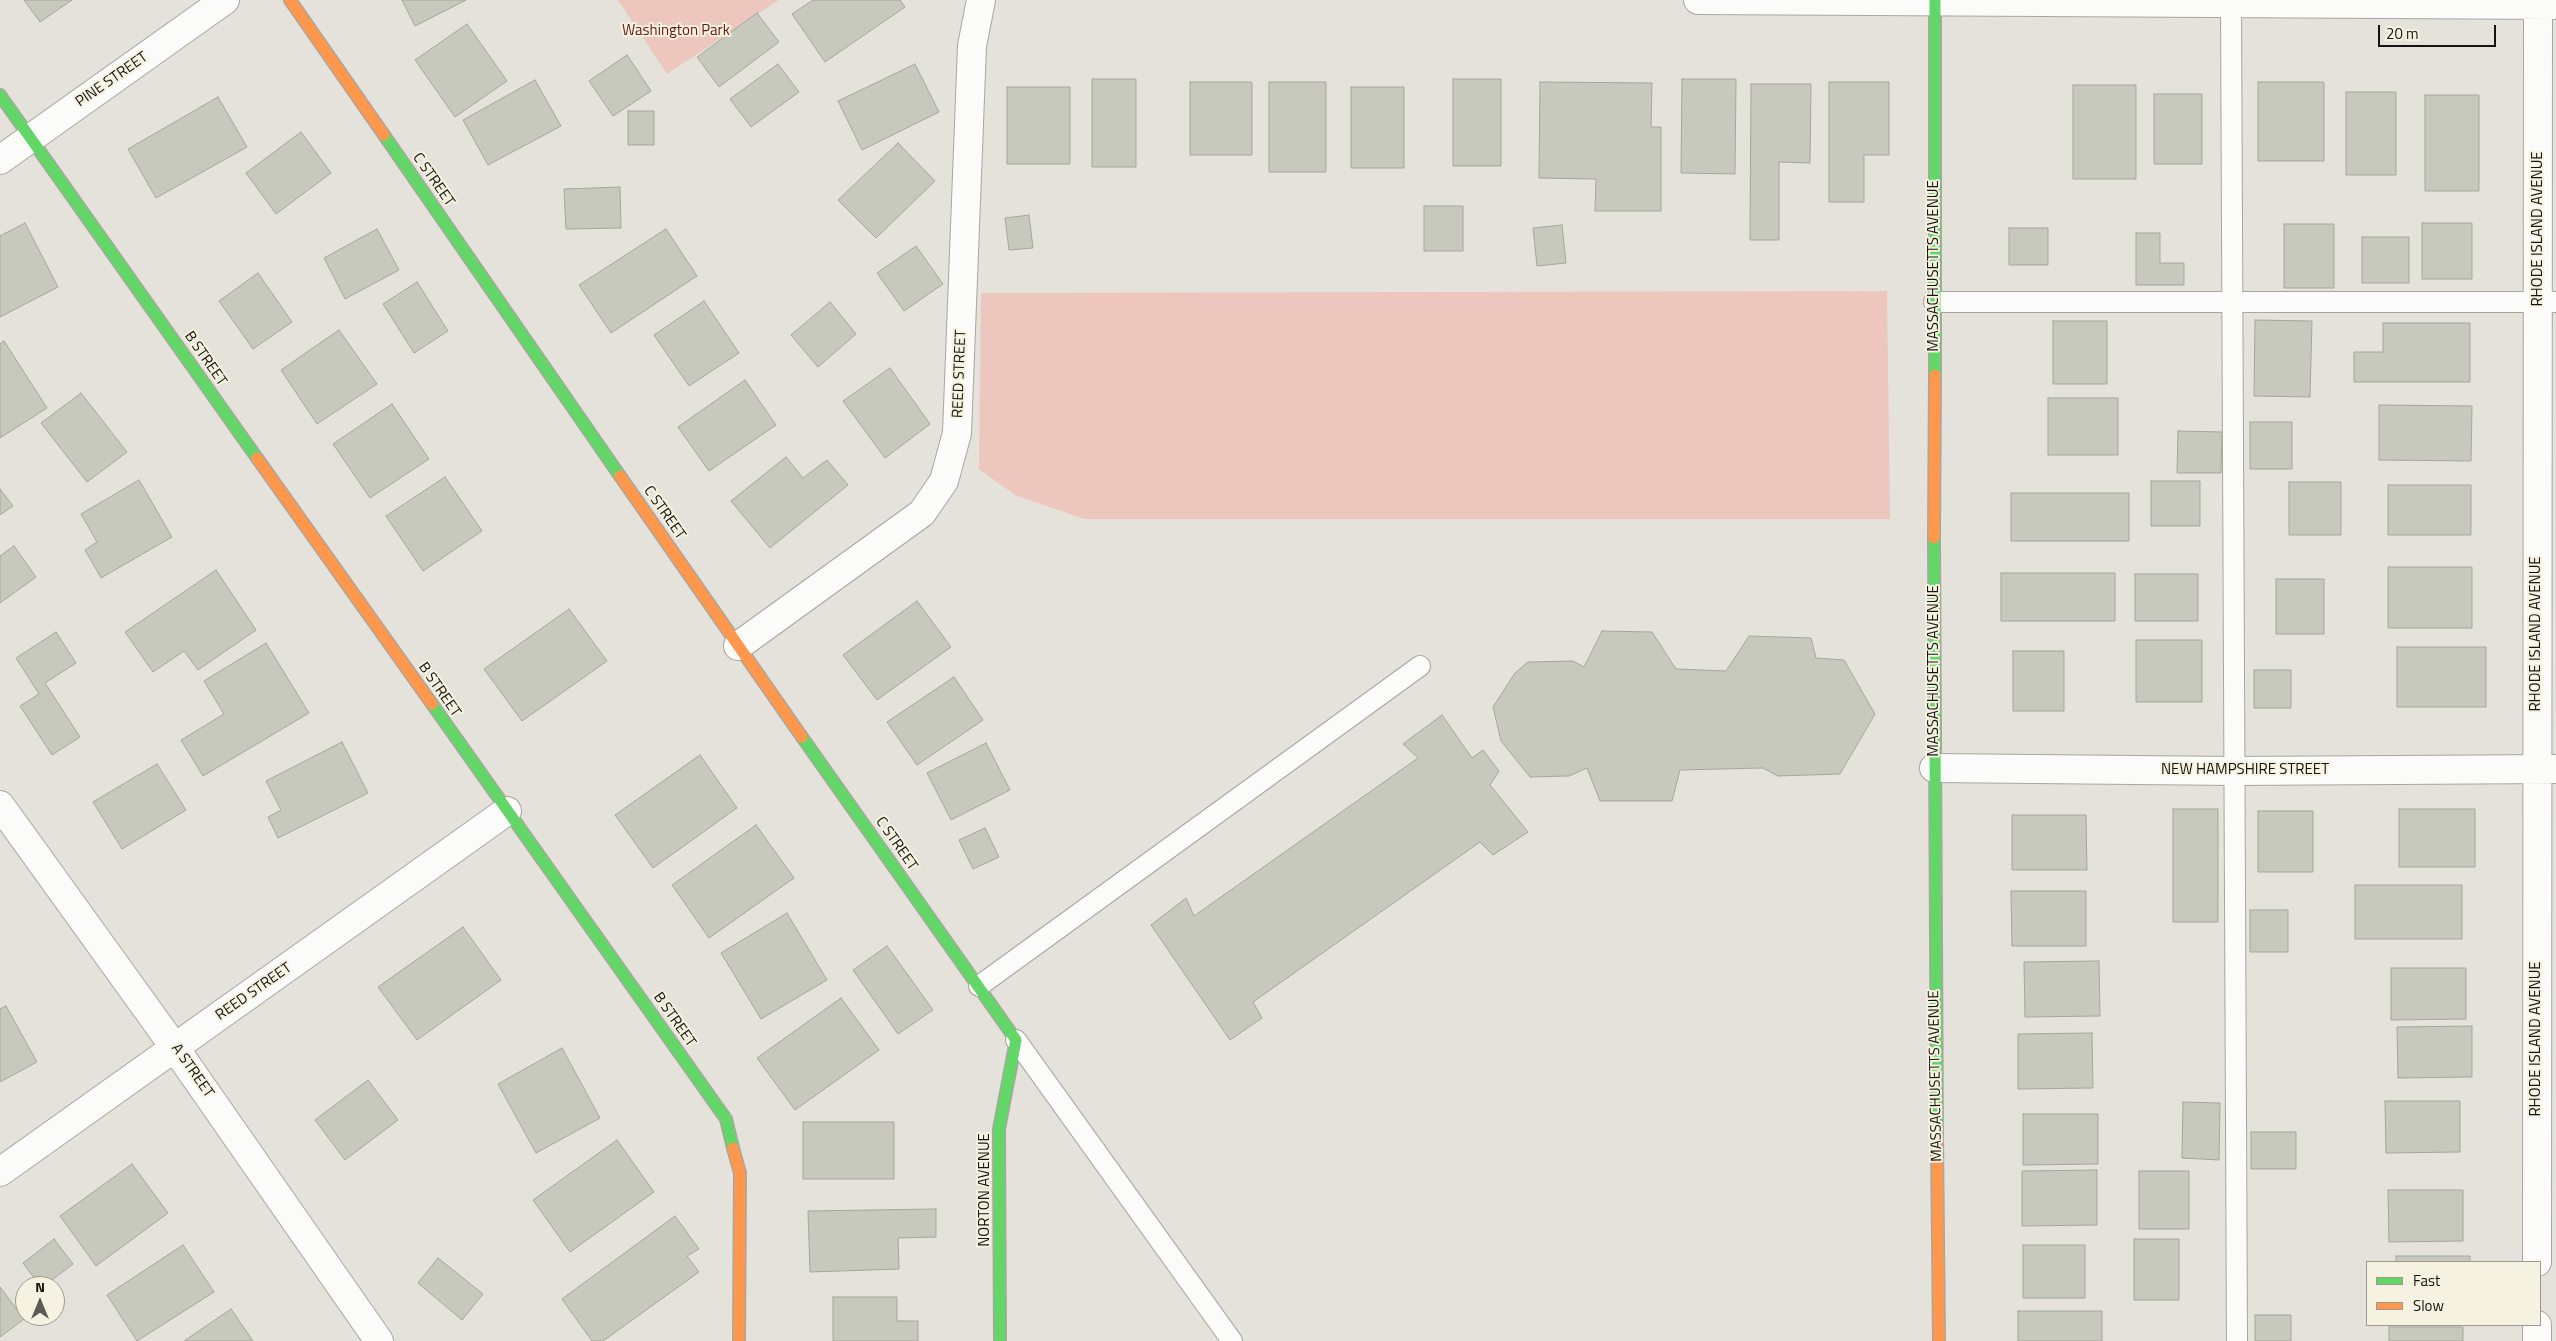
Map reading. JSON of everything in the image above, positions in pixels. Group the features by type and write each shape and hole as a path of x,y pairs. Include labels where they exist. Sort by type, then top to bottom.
{"street":[{"name":"PINE STREET","path":"0,160 224,0"},
{"name":"C STREET","path":"290,0 738,646 1016,1040"},
{"name":"REED STREET","path":"738,646 922,512 944,481 958,433 972,46 981,0"},
{"path":"1698,0 2547,5"},
{"name":"MASSACHUSETTS AVENUE","path":"1934,2 1934,768 1939,1341"},
{"name":"RHODE ISLAND AVENUE","path":"2537,1261 2546,769 2547,5"},
{"name":"B STREET","path":"0,95 726,1119 740,1173 739,1341"},
{"name":"NEW HAMPSHIRE STREET","path":"1934,768 2235,771 2546,769"},
{"name":"A STREET","path":"0,805 175,1048 379,1341"},
{"name":"REED STREET","path":"0,1172 507,812"},
{"name":"NORTON AVENUE","path":"1000,1341 999,1130 1016,1040"},
{"path":"2537,1326 2537,1341"}],"lane":[{"path":"2231,4 2238,1341"},
{"path":"1934,302 2547,302"},
{"path":"979,986 1420,666"},
{"path":"1016,1040 1232,1341"}],"green space":[{"name":"Washington Park","path":"618,0 779,0 667,74"},
{"path":"1887,291 1890,519 1084,519 1015,495 979,469 981,293"}],"building":[{"path":"24,0 72,0 40,22"},
{"path":"402,0 466,0 415,26"},
{"path":"813,0 900,0 905,7 825,62 792,14"},
{"path":"757,13 779,42 719,87 697,57"},
{"path":"467,24 507,81 455,117 415,60"},
{"path":"627,55 651,91 613,116 589,81"},
{"path":"778,64 799,92 751,127 730,99"},
{"path":"915,64 939,112 862,150 838,101"},
{"path":"1092,79 1136,79 1136,167 1092,167"},
{"path":"1453,79 1501,79 1501,166 1453,166"},
{"path":"1682,79 1736,79 1735,174 1681,173"},
{"path":"535,80 561,126 488,165 463,120"},
{"path":"1190,82 1252,82 1252,155 1190,155"},
{"path":"1269,82 1326,82 1326,172 1269,172"},
{"path":"1540,82 1652,83 1651,127 1661,127 1661,211 1595,211 1596,179 1539,178"},
{"path":"1829,82 1889,82 1889,155 1864,155 1864,202 1829,202"},
{"path":"2258,82 2324,82 2324,161 2258,161"},
{"path":"1751,84 1811,84 1810,163 1779,162 1779,240 1750,240"},
{"path":"2073,85 2136,85 2136,179 2073,179"},
{"path":"1007,87 1070,87 1070,164 1007,164"},
{"path":"1351,87 1404,87 1404,168 1351,168"},
{"path":"2346,92 2396,92 2396,175 2346,175"},
{"path":"2154,94 2202,94 2202,164 2154,164"},
{"path":"2425,95 2479,95 2479,191 2425,191"},
{"path":"218,97 247,147 156,198 128,149"},
{"path":"628,111 654,111 654,145 628,145"},
{"path":"301,132 331,173 276,214 246,173"},
{"path":"898,143 935,181 876,238 838,200"},
{"path":"620,187 621,228 566,229 564,189"},
{"path":"1424,206 1463,206 1463,251 1424,251"},
{"path":"1029,215 1033,248 1009,250 1005,218"},
{"path":"25,223 58,287 0,317 0,236"},
{"path":"2422,223 2472,223 2472,279 2422,279"},
{"path":"2284,224 2334,224 2334,288 2284,288"},
{"path":"1562,225 1566,263 1537,266 1533,228"},
{"path":"2009,228 2048,228 2048,265 2009,265"},
{"path":"377,229 399,270 345,299 324,258"},
{"path":"666,229 697,276 611,333 579,285"},
{"path":"2136,233 2160,233 2160,263 2184,263 2184,285 2136,285"},
{"path":"2362,237 2409,237 2409,283 2362,283"},
{"path":"916,246 943,284 904,311 877,273"},
{"path":"258,273 292,322 253,349 219,301"},
{"path":"417,282 448,331 414,353 383,304"},
{"path":"704,301 739,353 689,386 654,335"},
{"path":"830,302 856,334 818,367 791,335"},
{"path":"2255,320 2312,321 2310,397 2254,396"},
{"path":"2053,321 2107,321 2107,384 2053,384"},
{"path":"2383,323 2470,323 2470,382 2354,382 2354,352 2383,352"},
{"path":"339,330 377,384 317,424 281,370"},
{"path":"4,341 47,408 0,438 0,344"},
{"path":"890,368 930,424 885,458 843,401"},
{"path":"745,380 776,425 709,471 678,427"},
{"path":"81,393 127,452 87,482 41,423"},
{"path":"2048,398 2118,398 2118,455 2048,455"},
{"path":"392,404 429,459 370,498 333,444"},
{"path":"2379,405 2472,406 2471,461 2379,460"},
{"path":"2250,422 2292,422 2292,469 2250,469"},
{"path":"2178,431 2222,432 2221,473 2177,473"},
{"path":"786,457 803,478 827,460 848,485 770,548 731,501"},
{"path":"445,477 482,531 423,571 386,516"},
{"path":"139,480 172,537 101,578 85,550 97,542 81,514"},
{"path":"2151,481 2200,481 2200,526 2151,526"},
{"path":"2289,482 2341,482 2341,535 2289,535"},
{"path":"2388,485 2471,485 2471,535 2388,535"},
{"path":"0,489 13,506 0,515"},
{"path":"2011,493 2129,493 2129,541 2011,541"},
{"path":"14,546 36,577 0,603 0,556"},
{"path":"2388,567 2472,567 2472,628 2388,628"},
{"path":"216,570 256,630 198,670 184,651 153,672 125,632"},
{"path":"2001,573 2115,573 2115,621 2001,621"},
{"path":"2135,574 2198,574 2198,621 2135,621"},
{"path":"2276,579 2324,579 2324,634 2276,634"},
{"path":"917,601 951,647 877,700 843,655"},
{"path":"569,609 607,661 522,721 484,669"},
{"path":"1602,631 1652,632 1676,669 1726,671 1749,636 1811,638 1816,658 1844,660 1875,714 1840,774 1778,776 1763,768 1680,770 1672,801 1600,801 1587,768 1569,776 1530,777 1501,741 1493,707 1515,673 1528,662 1573,661 1584,667"},
{"path":"56,632 76,663 45,683 80,737 52,755 20,706 39,694 16,658"},
{"path":"2136,640 2202,640 2202,702 2136,702"},
{"path":"266,643 309,713 203,776 181,740 224,714 204,681"},
{"path":"2397,647 2486,647 2486,707 2397,707"},
{"path":"2013,651 2064,651 2064,711 2013,711"},
{"path":"2254,670 2291,670 2291,708 2254,708"},
{"path":"954,677 983,720 917,765 887,722"},
{"path":"1442,715 1472,758 1483,750 1499,771 1490,785 1528,832 1493,855 1480,842 1253,1002 1262,1018 1230,1040 1151,925 1186,898 1194,916 1418,758 1403,744"},
{"path":"342,742 368,793 278,838 268,817 281,810 266,781"},
{"path":"986,743 1010,790 951,820 927,773"},
{"path":"700,755 737,808 653,868 615,815"},
{"path":"157,764 186,810 122,849 93,802"},
{"path":"2173,809 2218,809 2218,922 2173,922"},
{"path":"2399,809 2475,809 2475,867 2399,867"},
{"path":"2258,811 2313,811 2313,872 2258,872"},
{"path":"2012,815 2086,815 2087,870 2012,870"},
{"path":"756,825 794,878 709,938 672,885"},
{"path":"985,828 999,857 973,869 959,840"},
{"path":"2355,885 2462,885 2462,939 2355,939"},
{"path":"2011,891 2086,891 2086,946 2012,946"},
{"path":"2250,910 2288,910 2288,952 2250,952"},
{"path":"787,913 827,980 761,1019 721,953"},
{"path":"463,927 501,980 417,1040 378,987"},
{"path":"887,946 933,1010 898,1034 853,970"},
{"path":"2099,961 2100,1016 2025,1017 2024,962"},
{"path":"2391,968 2466,968 2466,1019 2391,1020"},
{"path":"841,998 879,1050 795,1110 757,1058"},
{"path":"6,1006 37,1062 0,1082 0,1009"},
{"path":"2472,1026 2472,1077 2398,1078 2397,1027"},
{"path":"2092,1033 2093,1088 2018,1089 2018,1034"},
{"path":"562,1048 600,1118 536,1153 498,1084"},
{"path":"368,1080 398,1120 345,1160 315,1120"},
{"path":"2385,1101 2460,1101 2460,1152 2386,1153"},
{"path":"2183,1102 2220,1103 2219,1160 2182,1158"},
{"path":"2023,1114 2098,1114 2098,1164 2023,1165"},
{"path":"803,1122 894,1122 894,1179 803,1179"},
{"path":"2251,1132 2296,1132 2296,1169 2251,1169"},
{"path":"617,1140 654,1192 570,1252 533,1200"},
{"path":"132,1164 168,1213 96,1266 60,1216"},
{"path":"2097,1170 2097,1225 2022,1226 2022,1171"},
{"path":"2139,1171 2189,1171 2189,1229 2139,1229"},
{"path":"2388,1190 2463,1190 2463,1241 2389,1242"},
{"path":"936,1209 936,1237 898,1238 899,1269 810,1272 808,1211"},
{"path":"675,1216 699,1249 687,1256 699,1272 603,1341 592,1341 562,1299"},
{"path":"54,1239 73,1264 57,1276 33,1276 23,1263"},
{"path":"2134,1239 2179,1239 2179,1300 2134,1300"},
{"path":"183,1245 214,1292 137,1341 107,1295"},
{"path":"2023,1245 2085,1245 2085,1298 2023,1298"},
{"path":"2396,1256 2470,1256 2470,1261 2396,1261"},
{"path":"438,1258 483,1294 462,1320 418,1283"},
{"path":"0,1287 15,1307 15,1326 0,1337"},
{"path":"833,1297 897,1297 897,1321 918,1321 918,1341 833,1341"},
{"path":"231,1309 253,1341 184,1341"},
{"path":"2018,1311 2102,1311 2102,1341 2018,1341"},
{"path":"2255,1315 2291,1315 2291,1341 2255,1341"},
{"path":"2389,1327 2463,1327 2463,1341 2389,1341"}],"traffic: fast":[{"path":"1935,2 1935,375"},
{"path":"0,95 257,458"},
{"path":"384,135 620,476"},
{"path":"1934,538 1937,1136"},
{"path":"432,704 726,1119 733,1148"},
{"path":"802,737 1016,1040 999,1129 1000,1341"}],"traffic: slow":[{"path":"290,0 384,135"},
{"path":"1934,538 1935,375"},
{"path":"257,458 432,704"},
{"path":"620,476 802,737"},
{"path":"1937,1136 1939,1341"},
{"path":"733,1148 740,1173 739,1341"}]}
